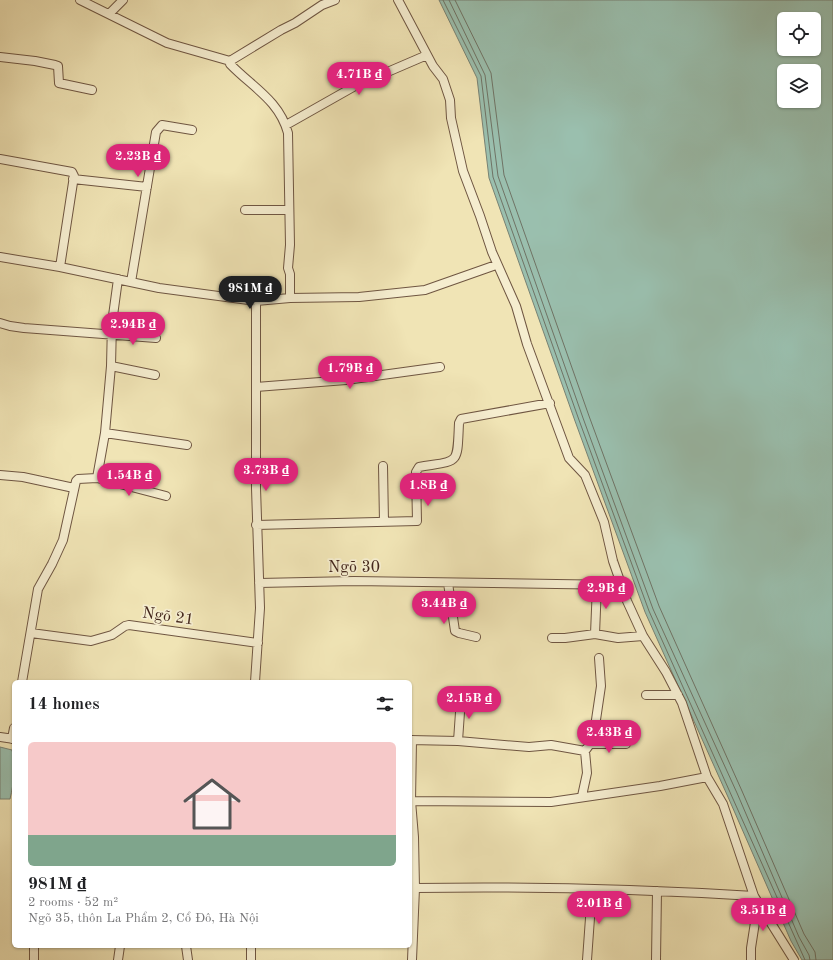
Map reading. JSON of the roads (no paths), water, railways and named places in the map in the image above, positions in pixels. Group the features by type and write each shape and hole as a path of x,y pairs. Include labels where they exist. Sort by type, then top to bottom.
{"street":[{"path":"80,0 167,43 230,62 230,64 249,82 271,100 279,111 286,125 289,146 290,245 288,268 290,274 290,298"},
{"path":"109,14 122,0"},
{"path":"230,62 322,5 335,0"},
{"path":"398,0 427,55 443,79 450,100 451,118 463,171 496,265 516,306 527,344 569,458 585,475 604,522 613,561 621,585 643,636 666,672 682,703 707,777 723,804 756,899 794,960"},
{"path":"286,125 356,86 427,55"},
{"path":"0,57 35,61 58,66 59,83 92,90"},
{"path":"132,282 156,132 162,125 192,130"},
{"path":"0,159 72,172 73,179 60,267"},
{"path":"73,179 147,187"},
{"path":"245,210 289,210"},
{"path":"0,257 60,267 159,288 256,301 290,298 359,297 425,290 496,265"},
{"path":"97,478 105,433 111,366 112,334 118,280"},
{"path":"255,680 260,608 256,525 256,301"},
{"path":"0,323 24,328 156,338"},
{"path":"111,366 155,375"},
{"path":"256,387 346,380 440,367"},
{"path":"256,525 418,520 416,472 419,467 446,463 453,460 457,454 459,423 461,420 550,403"},
{"path":"105,433 188,445"},
{"path":"383,466 384,522"},
{"path":"0,475 23,477 74,488"},
{"path":"22,680 38,589 63,540 76,481 78,479 97,478 166,496"},
{"name":"Ngõ 30","path":"259,583 333,581 621,585"},
{"path":"448,583 455,631 476,636"},
{"path":"595,634 596,585"},
{"name":"Ngõ 21","path":"31,633 91,641 112,635 129,625 258,643"},
{"path":"552,638 565,638 595,634 618,638 643,636"},
{"path":"582,796 588,773 585,751 591,744 594,737 600,686 599,658"},
{"path":"646,695 678,695"},
{"path":"458,741 461,698"},
{"path":"0,737 12,739"},
{"path":"412,740 458,741 529,747 551,745 585,751"},
{"path":"591,744 626,744"},
{"path":"412,801 551,802 582,796 660,786 707,777"},
{"path":"412,813 415,888 412,960"},
{"path":"415,888 480,887 657,891 756,899"},
{"path":"587,960 592,890"},
{"path":"656,960 657,891"},
{"path":"751,960 750,948 756,899"},
{"path":"34,948 34,960"},
{"path":"118,960 120,948"},
{"path":"186,948 188,960"},
{"path":"251,948 251,960"}],"water":[{"path":"439,0 833,0 833,960 802,960 791,941 645,612 575,421 489,178 477,78"},
{"path":"0,747 12,750 12,790 10,799 0,799"}]}
